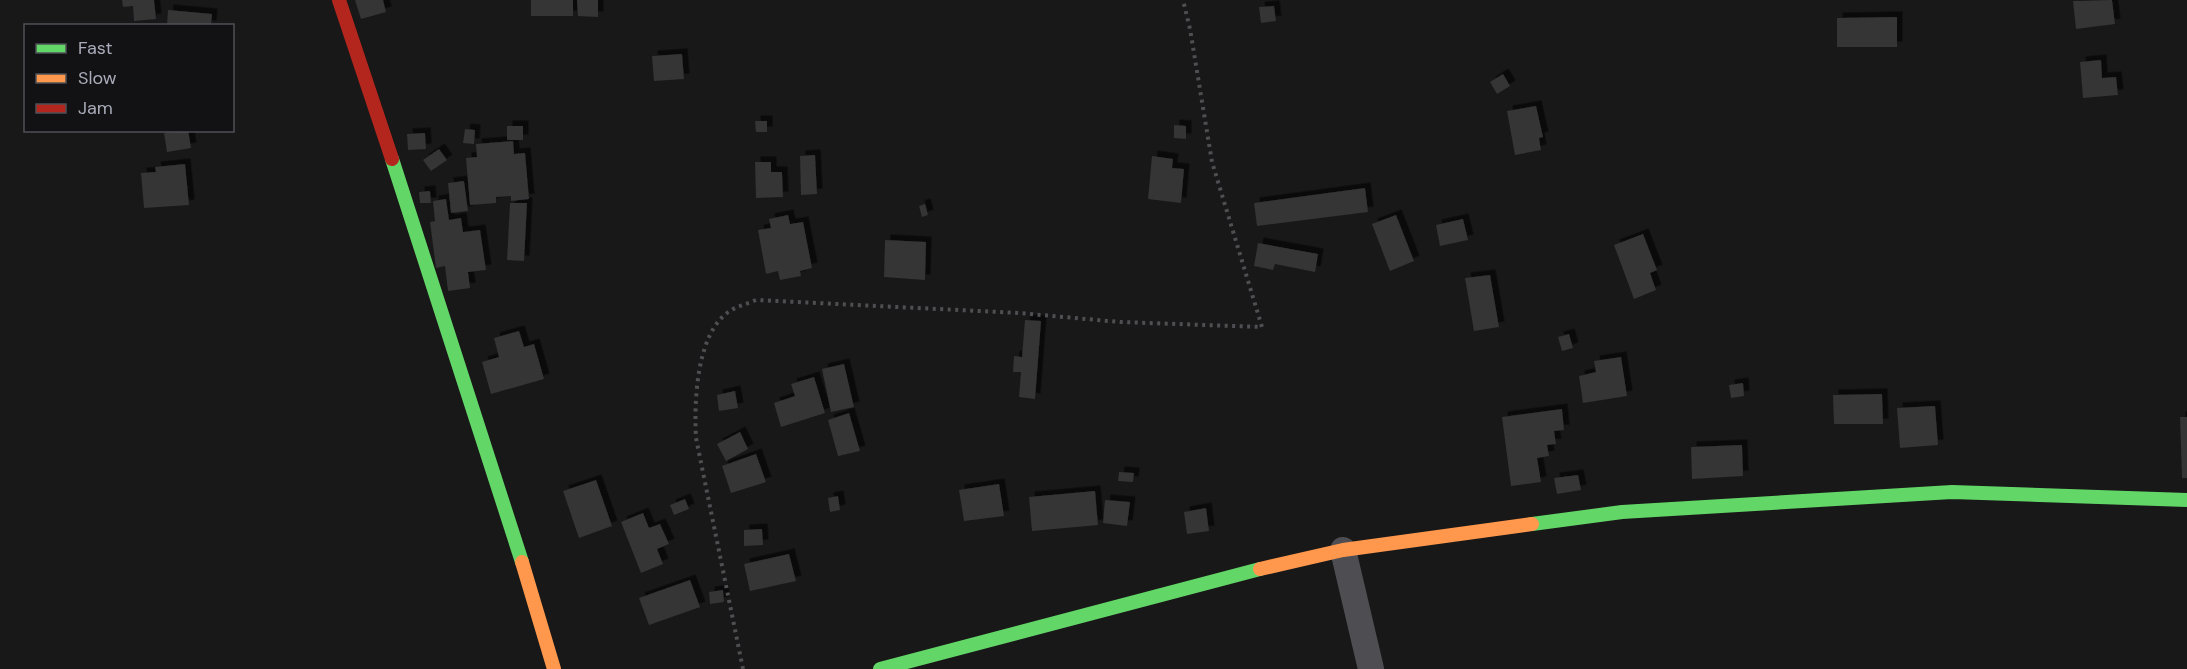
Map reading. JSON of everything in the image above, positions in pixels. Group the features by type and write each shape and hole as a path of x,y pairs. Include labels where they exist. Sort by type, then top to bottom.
{"street":[{"path":"339,0 496,475 554,669"},
{"path":"880,669 1224,577 1343,550 1622,512 1952,492 2187,500"},
{"path":"1343,550 1371,669"}],"path":[{"path":"744,669 696,438 694,404 705,348 712,329 729,312 756,300 1019,313 1120,322 1262,327 1212,162 1183,0"}],"building":[{"path":"122,0 154,0 156,19 134,21 133,6 123,7"},
{"path":"355,0 383,0 386,12 361,19"},
{"path":"531,0 573,0 573,16 531,16"},
{"path":"577,0 598,0 598,17 578,16"},
{"path":"2112,0 2115,24 2076,29 2073,1"},
{"path":"1274,6 1276,21 1261,23 1259,7"},
{"path":"168,10 212,14 211,24 167,24"},
{"path":"1897,17 1897,47 1837,47 1837,18"},
{"path":"682,54 684,79 654,81 652,56"},
{"path":"2101,60 2102,78 2116,77 2118,95 2083,98 2080,62"},
{"path":"1503,74 1510,86 1497,94 1490,82"},
{"path":"1536,106 1543,137 1539,138 1541,150 1515,155 1507,111"},
{"path":"755,121 767,121 767,132 756,132"},
{"path":"1174,125 1186,126 1186,139 1174,138"},
{"path":"507,126 523,126 523,140 507,140"},
{"path":"465,129 475,130 474,144 463,143"},
{"path":"188,132 191,148 167,152 164,133"},
{"path":"425,133 426,149 408,150 407,134"},
{"path":"513,141 514,154 525,153 529,199 511,201 511,196 496,197 496,203 470,205 466,158 477,157 476,144"},
{"path":"439,149 447,160 431,171 423,160"},
{"path":"815,155 817,194 801,195 800,156"},
{"path":"1152,156 1173,159 1172,168 1184,169 1181,203 1148,199"},
{"path":"755,162 771,162 771,172 782,172 783,197 756,198"},
{"path":"185,164 189,205 144,208 141,173 156,172 155,167"},
{"path":"464,181 468,211 451,213 448,183"},
{"path":"1365,188 1368,212 1257,226 1254,203"},
{"path":"430,191 431,203 420,203 419,192"},
{"path":"446,199 449,220 461,218 463,232 480,230 486,270 468,272 470,288 448,291 445,266 436,268 430,222 435,221 433,201"},
{"path":"510,203 527,203 524,261 507,260"},
{"path":"925,204 928,215 922,217 919,206"},
{"path":"788,215 790,224 803,222 812,268 800,271 801,276 780,280 778,271 766,274 758,230 771,228 769,219"},
{"path":"1396,215 1414,261 1390,271 1372,224"},
{"path":"1463,219 1468,240 1440,246 1436,225"},
{"path":"1643,234 1657,270 1650,273 1656,290 1634,299 1614,245"},
{"path":"885,240 926,242 925,280 884,277"},
{"path":"1258,243 1318,254 1315,272 1275,264 1273,270 1254,266"},
{"path":"1490,275 1499,327 1474,331 1465,278"},
{"path":"1025,320 1041,321 1035,399 1019,397 1021,372 1013,372 1014,356 1022,357"},
{"path":"519,331 524,347 534,344 544,379 491,394 482,362 499,357 494,338"},
{"path":"1569,334 1573,348 1562,351 1558,337"},
{"path":"1621,357 1627,396 1583,403 1579,376 1596,372 1594,361"},
{"path":"844,364 854,407 831,412 822,369"},
{"path":"814,377 825,413 781,427 774,403 795,396 791,384"},
{"path":"1743,383 1744,396 1731,398 1729,385"},
{"path":"735,391 738,408 719,411 717,395"},
{"path":"1882,394 1883,424 1834,424 1833,395"},
{"path":"1935,406 1938,445 1900,448 1897,408"},
{"path":"1562,409 1564,430 1554,431 1556,444 1547,445 1549,456 1537,458 1541,482 1511,486 1502,417"},
{"path":"849,413 860,451 838,456 828,420"},
{"path":"2180,417 2187,417 2187,478 2182,478"},
{"path":"740,432 748,449 726,461 717,444"},
{"path":"1742,445 1743,476 1692,479 1691,447"},
{"path":"756,454 766,482 731,493 722,466"},
{"path":"1119,472 1134,473 1133,482 1118,481"},
{"path":"1578,475 1581,490 1557,494 1554,478"},
{"path":"596,480 612,526 579,538 563,491"},
{"path":"999,484 1004,516 964,521 959,490"},
{"path":"1095,491 1098,525 1032,531 1029,497"},
{"path":"838,496 840,510 830,512 828,498"},
{"path":"685,499 689,509 674,515 670,505"},
{"path":"1105,500 1130,502 1127,526 1103,523"},
{"path":"1206,508 1209,531 1187,534 1184,512"},
{"path":"643,513 649,528 660,524 669,544 657,549 663,564 641,573 621,522"},
{"path":"762,529 763,545 744,546 744,530"},
{"path":"789,554 796,581 750,591 744,564"},
{"path":"690,580 700,607 649,625 639,598"},
{"path":"723,590 724,602 710,604 709,592"}],"traffic: fast":[{"path":"392,159 522,562"},
{"path":"1532,524 1622,512 1952,492 2187,500"},
{"path":"880,669 1260,569"}],"traffic: slow":[{"path":"1260,569 1343,550 1532,524"},
{"path":"522,562 554,669"}],"traffic: jam":[{"path":"339,0 392,159"}]}
